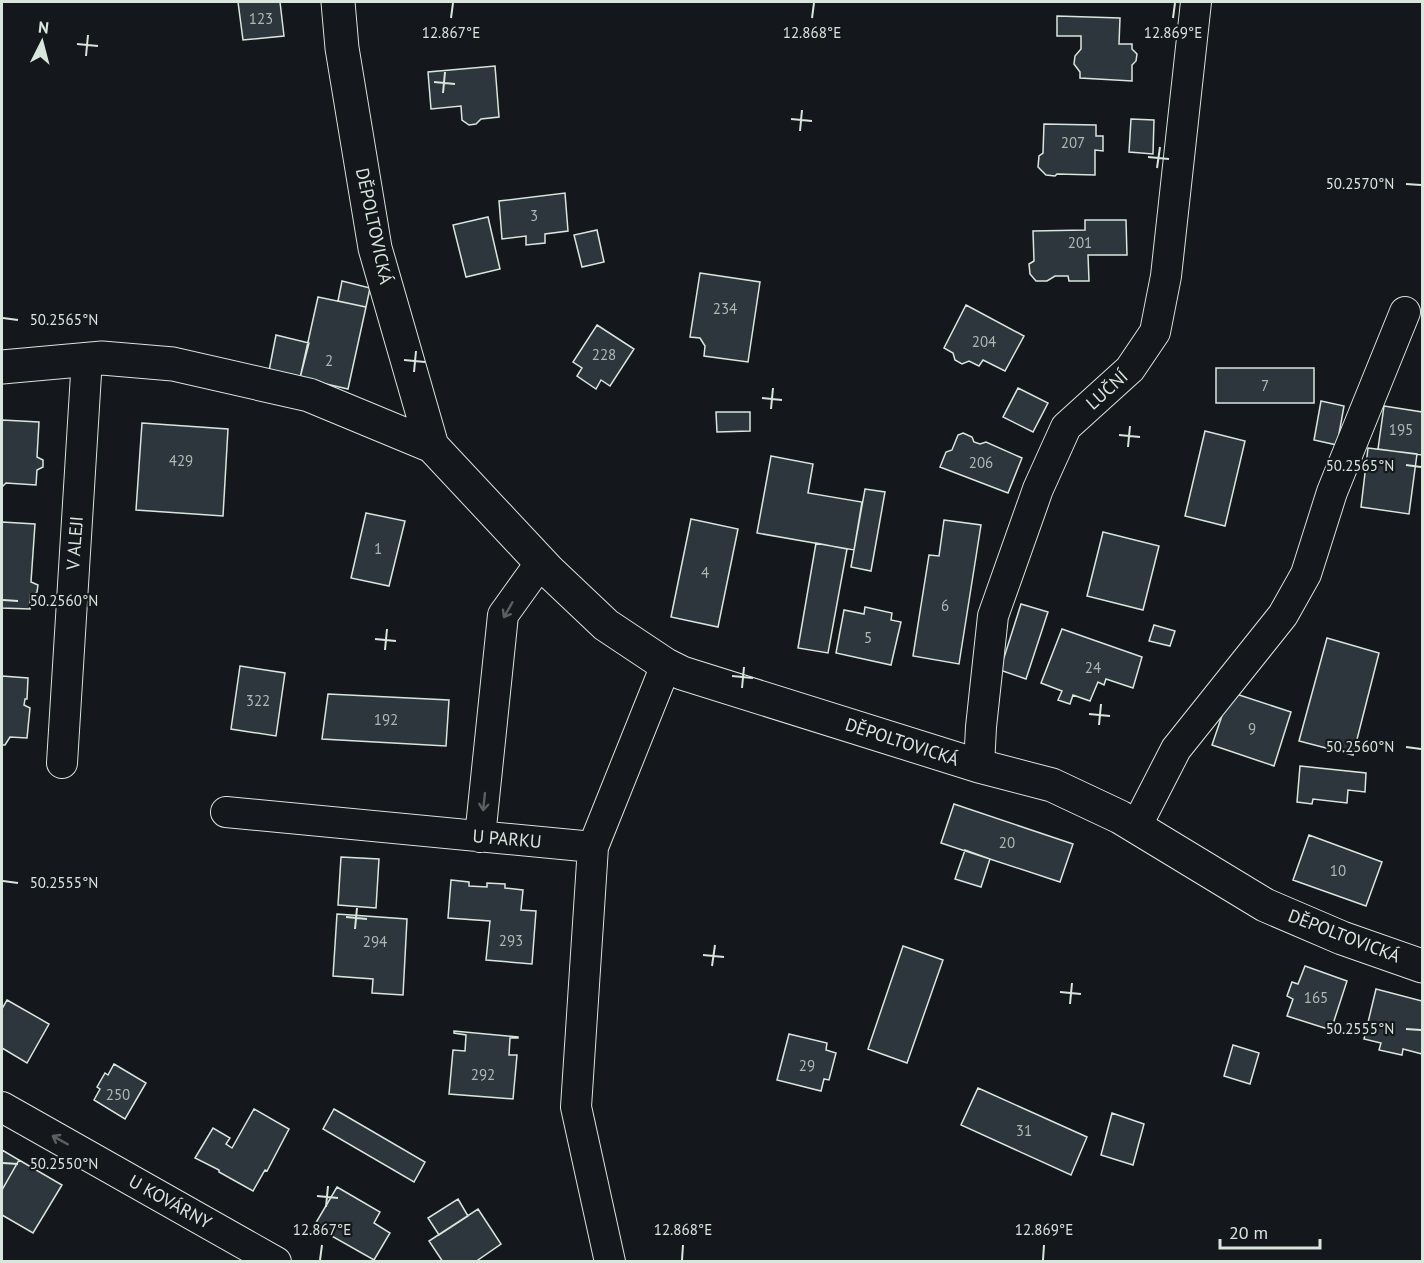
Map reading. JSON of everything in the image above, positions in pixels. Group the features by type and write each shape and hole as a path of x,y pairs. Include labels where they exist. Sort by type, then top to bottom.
{"street":[{"name":"DĚPOLTOVICKÁ","path":"338,2 342,48 375,248 432,446"},
{"name":"LUČNÍ","path":"979,766 993,616 1038,489 1065,427 1130,369 1155,332 1166,276 1196,2"},
{"path":"1136,827 1176,749 1283,615 1306,574 1332,492 1405,312"},
{"name":"DĚPOLTOVICKÁ","path":"2,367 87,358 173,364 309,395 432,446 541,562 606,625 666,665 682,673 979,766 1052,785 1119,817 1265,905 1342,939 1422,966"},
{"name":"V ALEJI","path":"62,763 87,358"},
{"path":"480,837 503,615 541,562"},
{"path":"610,1262 576,1107 593,847 666,665"},
{"name":"U PARKU","path":"226,812 593,847"},
{"name":"U KOVÁRNY","path":"2,1107 276,1262"}],"building":[{"path":"238,2 280,2 284,36 243,40"},
{"path":"1057,16 1120,18 1119,44 1132,44 1132,49 1137,54 1136,61 1132,65 1132,81 1080,78 1080,72 1074,64 1075,56 1081,49 1081,36 1057,36"},
{"path":"495,66 499,117 481,119 476,124 469,125 462,120 461,106 431,109 428,72"},
{"path":"1131,119 1154,120 1153,154 1129,152"},
{"path":"1044,124 1096,125 1096,136 1103,136 1103,151 1095,150 1095,175 1046,175 1038,167 1039,156 1043,153"},
{"path":"565,193 568,231 545,234 545,243 526,245 526,236 502,239 499,201"},
{"path":"488,217 500,269 466,277 453,225"},
{"path":"1085,220 1126,220 1127,255 1088,255 1089,281 1069,281 1068,276 1055,276 1047,281 1036,281 1030,274 1029,264 1034,261 1033,231 1085,230"},
{"path":"597,230 604,262 582,267 574,235"},
{"path":"700,273 760,282 748,362 704,356 705,346 700,338 690,337"},
{"path":"342,281 370,288 366,307 338,301"},
{"path":"318,297 366,307 348,389 300,378"},
{"path":"966,305 1024,336 1005,371 983,360 979,366 969,361 962,364 955,360 953,353 944,348"},
{"path":"597,325 634,349 610,386 601,380 596,389 577,376 582,368 573,362"},
{"path":"276,335 309,343 300,378 269,371"},
{"path":"1216,368 1314,368 1314,403 1216,403"},
{"path":"1018,388 1048,403 1033,432 1003,417"},
{"path":"1321,401 1344,406 1337,445 1314,440"},
{"path":"1384,406 1422,412 1422,455 1378,449"},
{"path":"716,412 750,412 750,431 717,432"},
{"path":"2,420 39,422 37,457 43,460 43,467 37,470 36,485 6,483 2,487"},
{"path":"142,423 228,429 223,516 136,510"},
{"path":"1205,431 1245,441 1225,526 1185,516"},
{"path":"963,433 972,437 974,442 980,444 986,442 1022,458 1008,493 940,467 946,452 952,450 958,435"},
{"path":"1368,448 1417,454 1409,514 1361,507"},
{"path":"771,456 813,464 808,493 862,502 854,550 757,533"},
{"path":"865,489 885,492 871,571 851,567"},
{"path":"366,513 405,521 389,586 351,578"},
{"path":"691,519 738,529 718,627 671,617"},
{"path":"944,520 981,525 959,664 913,656 929,555 939,556"},
{"path":"2,522 35,524 31,582 38,585 37,592 30,595 30,609 2,608"},
{"path":"1103,532 1159,546 1143,610 1087,596"},
{"path":"816,543 847,549 828,653 798,648"},
{"path":"1021,604 1048,612 1026,679 1000,670"},
{"path":"865,607 892,613 891,620 901,622 891,665 836,653 844,610 864,614"},
{"path":"1154,625 1175,631 1170,646 1149,641"},
{"path":"1062,629 1142,657 1133,688 1106,679 1104,685 1098,682 1090,701 1073,695 1070,704 1058,700 1062,691 1041,683"},
{"path":"1327,638 1379,653 1353,755 1299,741"},
{"path":"240,666 285,673 276,736 231,729"},
{"path":"2,676 28,678 27,699 24,705 30,708 27,738 10,737 5,745 2,745"},
{"path":"1230,692 1291,712 1274,766 1212,745"},
{"path":"328,694 449,700 446,746 322,739"},
{"path":"1300,766 1366,773 1365,792 1348,790 1347,803 1313,799 1312,804 1297,802"},
{"path":"954,804 1073,844 1060,882 941,843"},
{"path":"1309,835 1382,862 1366,906 1293,880"},
{"path":"965,850 990,859 981,887 955,879"},
{"path":"341,857 379,859 376,908 338,905"},
{"path":"451,880 469,882 469,886 487,887 487,883 505,884 505,888 523,890 521,910 536,911 532,964 486,960 490,921 448,918"},
{"path":"337,914 407,919 403,995 372,993 373,979 333,976"},
{"path":"903,946 943,960 907,1063 868,1049"},
{"path":"1305,966 1347,981 1331,1030 1287,1016 1293,999 1287,996 1292,982 1298,984"},
{"path":"1376,989 1422,1001 1422,1054 1403,1049 1402,1055 1379,1050 1381,1043 1364,1039"},
{"path":"7,1000 49,1024 27,1063 2,1048 2,1009"},
{"path":"454,1031 518,1037 510,1038 509,1055 517,1055 513,1099 449,1094 453,1050 465,1051 466,1035 454,1033"},
{"path":"789,1034 827,1043 826,1050 836,1053 829,1080 824,1079 821,1091 777,1080"},
{"path":"1233,1045 1259,1053 1250,1084 1224,1076"},
{"path":"114,1064 146,1083 125,1119 94,1100 100,1089 97,1087 105,1073 108,1075"},
{"path":"978,1088 1087,1137 1071,1175 961,1125"},
{"path":"254,1109 289,1129 267,1171 265,1170 253,1191 195,1158 213,1128 230,1138 226,1144 232,1148"},
{"path":"334,1109 425,1162 414,1182 323,1129"},
{"path":"1112,1113 1144,1124 1133,1165 1101,1155"},
{"path":"2,1150 19,1160 2,1190"},
{"path":"19,1160 62,1185 33,1233 2,1215 2,1190"},
{"path":"337,1187 380,1212 374,1223 390,1233 374,1260 314,1226"},
{"path":"458,1199 468,1216 439,1235 428,1218"},
{"path":"478,1209 501,1244 475,1262 443,1262 429,1241"}]}
